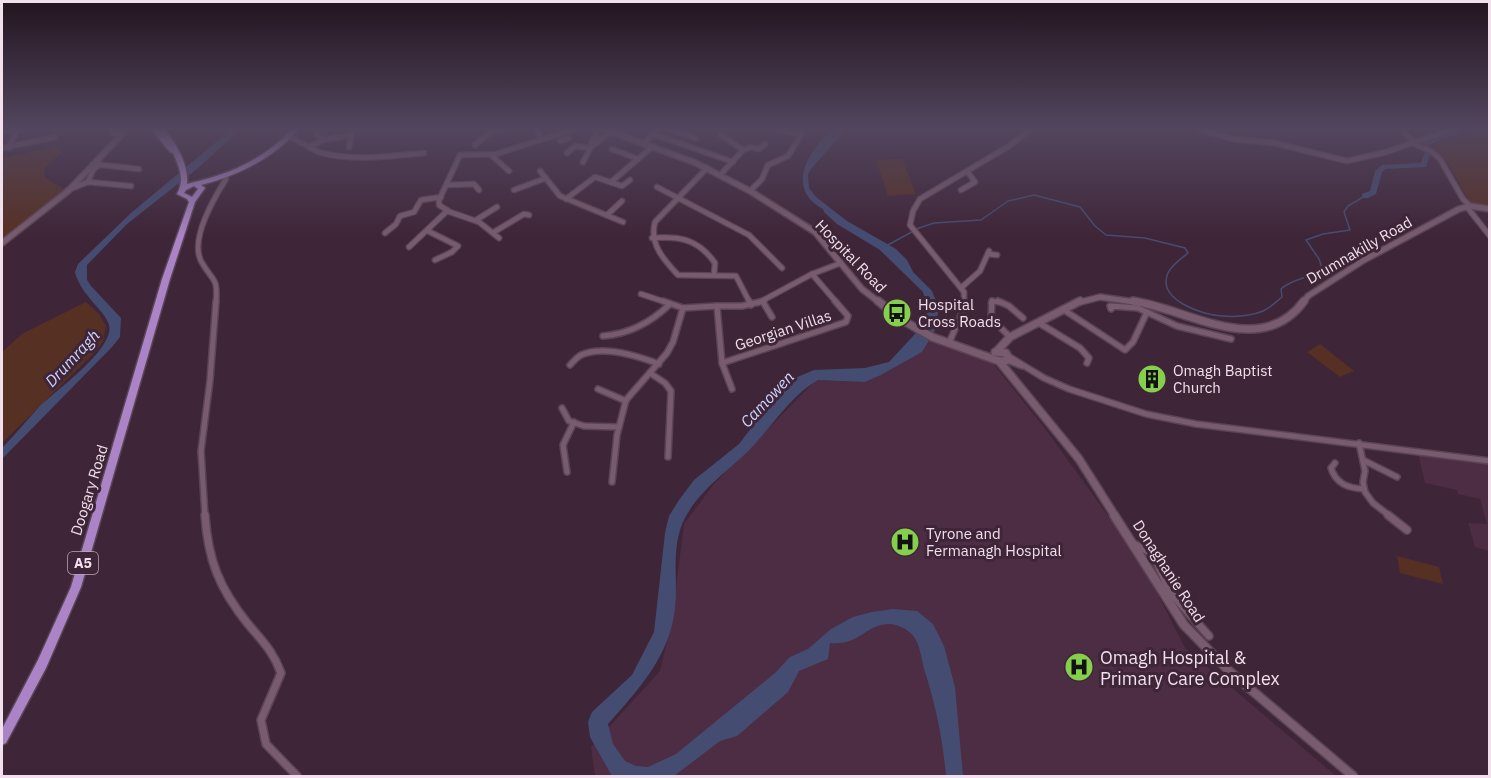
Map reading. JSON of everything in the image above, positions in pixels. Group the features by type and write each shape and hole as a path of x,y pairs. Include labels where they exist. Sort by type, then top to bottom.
{"highway":[{"path":"181,164 191,186"},
{"path":"189,200 180,194 191,186 225,176 248,164"},
{"name":"A5","path":"189,200 191,186"},
{"name":"Doogary Road","path":"2,739 42,664 76,587 189,200"}],"main road":[{"name":"Hospital Road","path":"697,164 721,174 815,232 862,289 889,311 932,337"},
{"path":"1468,207 1490,209"},
{"name":"Drumnakilly Road","path":"1007,340 1086,300 1106,297 1138,302 1233,329 1257,329 1277,324 1300,307 1308,296 1364,260 1468,207"},
{"name":"Donaghanie Road","path":"932,337 981,354 1002,357 1014,380 1075,453 1175,614 1229,671 1353,777"},
{"path":"1002,357 1007,340"}],"street":[{"path":"2,243 68,190 93,164"},
{"path":"88,182 93,170 100,164"},
{"path":"102,164 139,169"},
{"path":"456,164 439,205 447,211 476,220 499,238"},
{"path":"501,164 509,171"},
{"path":"611,182 632,164"},
{"path":"721,174 731,164"},
{"path":"750,191 762,179 770,164"},
{"path":"950,343 964,308 962,287 910,225 913,211 920,199 978,164"},
{"path":"1443,164 1468,207 1490,236"},
{"path":"707,168 655,222 651,230 652,238 678,275 736,276 752,304"},
{"path":"540,171 566,199 623,222"},
{"path":"961,190 975,182 975,178 967,171"},
{"path":"225,176 226,179 210,206 199,242 200,259 217,284 210,380 201,451 207,546 219,581 248,622 274,653 281,673 261,720 266,744 297,777"},
{"path":"566,199 595,177 622,186 630,180"},
{"path":"514,190 527,188 546,178"},
{"path":"68,190 88,182 130,186"},
{"path":"447,185 474,184 479,190"},
{"path":"657,188 679,197 748,235 782,268"},
{"path":"385,233 396,224 400,216 414,212 421,200 441,197"},
{"path":"607,215 622,201"},
{"path":"476,220 497,207"},
{"path":"409,247 447,211"},
{"path":"494,232 524,214 529,214"},
{"path":"428,231 458,246 452,252 435,260"},
{"path":"652,238 683,236 704,247 716,263 714,275"},
{"path":"962,287 980,271 988,252 997,255"},
{"path":"640,294 683,308 752,304 763,302 812,274 841,263"},
{"name":"Georgian Villas","path":"717,306 722,363 846,322 848,316 812,274"},
{"path":"1007,340 989,315 992,301 1008,305 1023,318"},
{"path":"763,302 772,317"},
{"path":"603,336 627,333 650,320 669,305"},
{"path":"1111,309 1110,306 1117,305 1147,312 1177,326 1231,339"},
{"path":"612,482 621,412 629,394 659,364 673,345 677,317 683,308"},
{"path":"1064,310 1104,339 1125,350 1135,339 1142,317 1147,312"},
{"path":"1177,326 1179,314"},
{"path":"1039,323 1083,350 1089,358 1087,363"},
{"path":"632,355 636,348"},
{"path":"570,365 586,354 632,355 659,364"},
{"path":"1002,357 1069,389 1153,415 1196,424 1490,461"},
{"path":"722,363 732,389"},
{"path":"650,373 670,390 673,400 668,436 669,457"},
{"path":"598,389 626,401"},
{"path":"562,408 569,421 584,426 619,427"},
{"path":"567,472 563,445 574,422"},
{"path":"1359,443 1363,460 1364,489 1373,503 1407,530"},
{"path":"1363,460 1397,477"},
{"path":"1335,462 1331,468 1333,477 1341,485 1364,489"},
{"path":"1133,544 1153,553 1170,592 1207,633"}],"shaded area":[{"path":"2,164 48,164 44,168 45,178 68,191 2,243"},
{"path":"877,164 904,164 916,194 888,196"},
{"path":"1449,164 1489,164 1489,207 1470,203"},
{"path":"86,302 99,314 106,326 103,341 97,350 2,443 2,352 22,334"},
{"name":"Tyrone and Fermanagh Hospital","path":"930,340 992,362 1046,430 1141,561 1185,648 1336,776 595,776 591,747 660,671 671,626 684,524 714,484 813,383 818,380 865,382 922,352"},
{"path":"1320,344 1354,371 1340,377 1307,352"},
{"path":"1418,453 1489,464 1489,551 1475,547 1468,523 1487,524 1480,499 1458,494 1457,490 1425,483"},
{"path":"1397,556 1439,567 1443,584 1400,573"}],"water":[{"path":"189,164 202,164 127,224 87,265 87,280 121,318 120,337 2,459 2,448 39,407 82,369 103,346 108,335 107,319 82,288 75,272 78,264 131,213"},
{"path":"806,164 815,164 808,175 809,188 816,197 847,221 896,249 907,260 913,272 932,291 939,308 934,333 922,352 865,382 818,380 809,386 693,505 680,530 678,540 675,608 667,641 660,657 642,685 608,724 613,744 625,761 636,766 648,767 676,754 775,673 790,657 808,649 831,629 853,617 872,612 893,609 917,611 933,624 944,646 955,687 963,776 946,776 936,711 916,640 905,629 890,624 874,627 849,641 830,643 828,659 799,671 788,692 737,736 720,741 674,776 612,776 590,737 588,722 592,712 632,675 654,632 665,533 669,516 679,500 694,480 739,444 775,397 795,378 814,370 865,368 889,362 926,322 927,306 923,292 880,250 837,224 811,200 805,190"}],"waterway":[{"path":"1365,196 1373,192 1379,171 1384,167 1424,164"},
{"path":"886,246 919,228 934,223 981,220 1008,201 1034,195 1080,207 1095,226 1106,235 1145,238 1185,248 1188,253 1174,264 1168,273 1166,283 1169,291 1183,304 1204,313 1243,316 1268,308 1282,297 1281,289 1286,285 1322,268 1319,259 1306,240 1323,234 1350,230 1344,212 1348,206 1365,196"}],"place":[{"name":"Hospital Cross Roads","path":"897,313"},
{"name":"Omagh Baptist Church","path":"1152,379"},
{"name":"Tyrone and Fermanagh Hospital","path":"905,542"},
{"name":"Omagh Hospital & Primary Care Complex","path":"1079,667"}],"water label":[{"name":"Drumragh","path":"72,358"},
{"name":"Camowen","path":"767,399"}]}
